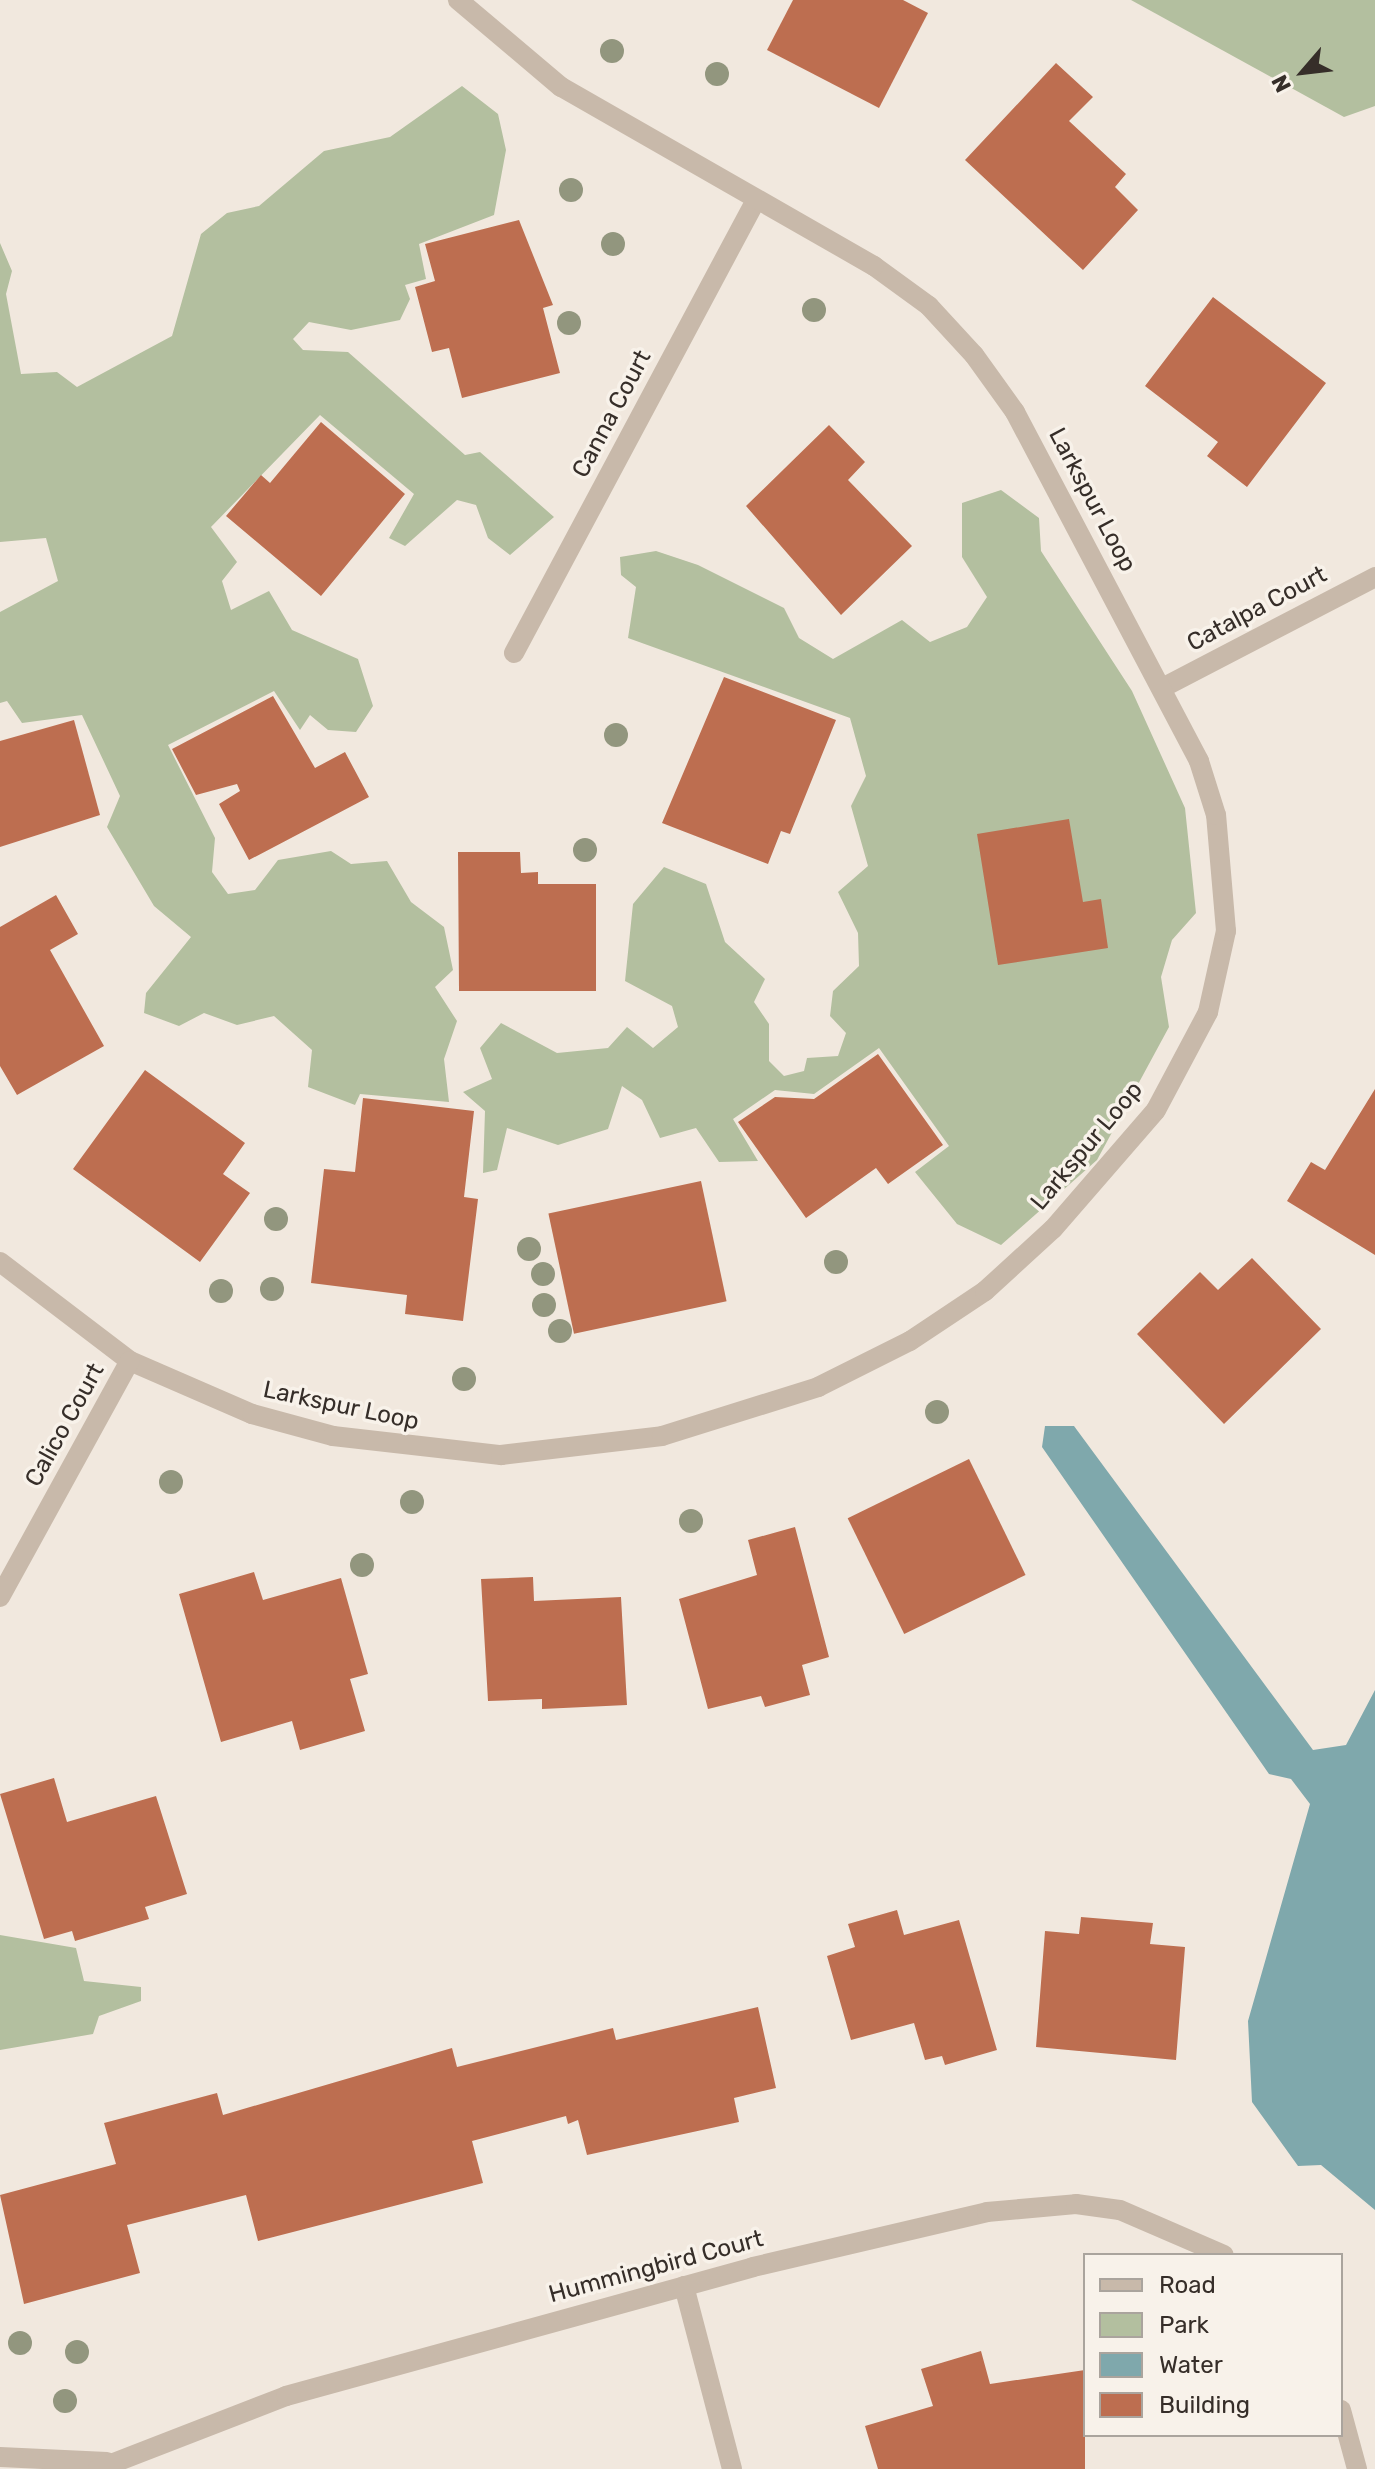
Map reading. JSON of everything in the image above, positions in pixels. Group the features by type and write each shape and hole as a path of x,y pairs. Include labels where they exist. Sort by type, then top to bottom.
{"street":[{"name":"Larkspur Loop","path":"0,1262 130,1361 252,1414 333,1436 501,1455 580,1451 740,1415 910,1341 985,1291 1053,1229 1156,1110 1208,1012 1226,931 1220,844 1199,761 1164,687 1015,412 974,355 907,290 561,87 458,0"},
{"name":"Canna Court","path":"514,653 756,200"},
{"name":"Catalpa Court","path":"1164,687 1375,577"},
{"name":"Calico Court","path":"0,1597 130,1361"},
{"name":"Hummingbird Court","path":"0,2457 105,2467 286,2396 684,2286 1031,2205 1120,2210 1219,2253"},
{"path":"684,2286 732,2469"},
{"path":"1343,2417 1357,2469"}],"green space":[{"path":"1131,0 1375,0 1375,106 1344,117"},
{"path":"462,86 498,114 506,150 494,215 419,244 426,279 405,285 410,299 400,320 351,330 309,322 293,339 303,350 348,352 465,455 480,452 554,517 510,555 488,538 476,505 457,500 405,546 389,538 414,494 320,415 211,527 237,562 222,581 231,610 269,591 292,630 358,659 373,706 356,732 328,730 310,715 300,730 274,691 168,745 215,838 212,872 228,894 255,890 278,860 331,851 351,864 387,861 411,902 444,927 453,970 435,987 457,1021 444,1059 449,1102 360,1094 355,1105 308,1087 312,1050 274,1016 237,1025 204,1013 179,1026 144,1013 146,993 191,937 154,906 107,827 120,796 82,715 22,723 7,701 0,703 0,612 58,581 46,538 0,542 0,243 12,271 6,294 21,374 57,372 77,387 172,336 201,234 227,213 259,206 324,151 390,137"},
{"path":"1001,490 1039,518 1041,551 1132,691 1185,808 1196,913 1172,940 1161,977 1169,1027 1097,1160 1001,1245 957,1224 915,1172 949,1146 879,1048 814,1094 775,1090 733,1119 758,1161 719,1162 696,1128 660,1138 642,1100 622,1086 608,1129 558,1145 507,1128 497,1170 483,1173 485,1111 463,1092 492,1079 480,1048 501,1023 557,1053 608,1048 627,1027 653,1048 678,1027 672,1006 625,981 633,904 664,867 706,884 725,942 765,979 754,1002 769,1024 769,1061 784,1076 804,1071 807,1058 838,1056 846,1033 830,1016 833,991 859,966 858,933 838,892 868,866 851,806 866,776 850,718 628,638 636,587 621,575 620,557 656,551 698,565 784,608 799,638 833,659 902,620 930,642 967,627 987,597 962,557 962,503"},
{"path":"0,1935 76,1948 84,1981 141,1987 141,2001 99,2016 93,2034 0,2050"}],"water":[{"path":"1045,1426 1074,1426 1313,1750 1346,1745 1375,1690 1375,2210 1321,2165 1298,2166 1252,2102 1248,2021 1310,1804 1291,1779 1269,1774 1042,1447"}],"building":[{"path":"793,0 903,0 928,13 879,108 767,50"},
{"path":"1056,63 1093,97 1069,121 1126,174 1115,187 1138,210 1083,270 965,160"},
{"path":"519,220 553,305 543,308 560,373 462,398 449,348 432,352 415,287 435,281 425,244"},
{"path":"1213,297 1326,383 1247,487 1207,456 1218,442 1145,386"},
{"path":"321,422 405,494 321,596 226,516 261,475 270,483"},
{"path":"829,425 865,462 848,480 912,546 841,615 746,506"},
{"path":"724,677 836,720 790,834 781,831 768,864 662,823"},
{"path":"273,696 315,768 345,752 369,797 249,860 219,804 240,791 237,784 196,795 172,749"},
{"path":"74,720 100,815 0,847 0,741"},
{"path":"1069,819 1083,902 1101,899 1108,948 998,965 977,834"},
{"path":"458,852 520,852 521,873 538,872 538,884 596,884 596,991 459,991"},
{"path":"56,895 78,934 50,950 104,1046 17,1095 0,1066 0,927"},
{"path":"878,1054 943,1145 888,1184 876,1168 806,1218 738,1122 775,1097 814,1099"},
{"path":"145,1070 245,1143 223,1174 250,1193 200,1262 73,1169"},
{"path":"1375,1089 1375,1255 1287,1201 1311,1162 1325,1170"},
{"path":"363,1098 474,1111 464,1197 478,1199 463,1321 405,1314 407,1295 311,1283 324,1169 355,1172"},
{"path":"701,1181 727,1301 574,1334 548,1213"},
{"path":"1252,1258 1321,1329 1224,1424 1137,1334 1200,1272 1218,1290"},
{"path":"969,1459 1026,1575 904,1634 848,1518"},
{"path":"795,1527 829,1657 802,1665 810,1695 765,1707 761,1696 708,1709 679,1599 757,1575 748,1540"},
{"path":"254,1572 263,1600 341,1578 368,1674 350,1679 365,1731 300,1750 292,1721 221,1742 179,1594"},
{"path":"533,1577 534,1601 621,1597 627,1705 542,1709 542,1699 488,1701 481,1579"},
{"path":"54,1778 67,1822 156,1796 187,1894 145,1907 149,1919 75,1941 72,1931 44,1939 0,1794"},
{"path":"897,1910 904,1935 959,1920 997,2050 945,2065 942,2056 925,2060 914,2023 851,2040 827,1956 855,1947 848,1924"},
{"path":"1081,1917 1153,1923 1150,1944 1185,1947 1176,2060 1036,2047 1045,1931 1079,1934"},
{"path":"758,2007 776,2088 734,2098 739,2122 587,2155 578,2120 568,2124 566,2116 472,2141 483,2183 258,2241 246,2195 127,2225 140,2273 24,2304 0,2195 116,2164 104,2123 217,2093 223,2115 452,2048 457,2067 613,2028 616,2040"},
{"path":"981,2351 990,2384 1083,2370 1085,2469 878,2469 865,2426 933,2406 921,2369"}]}
